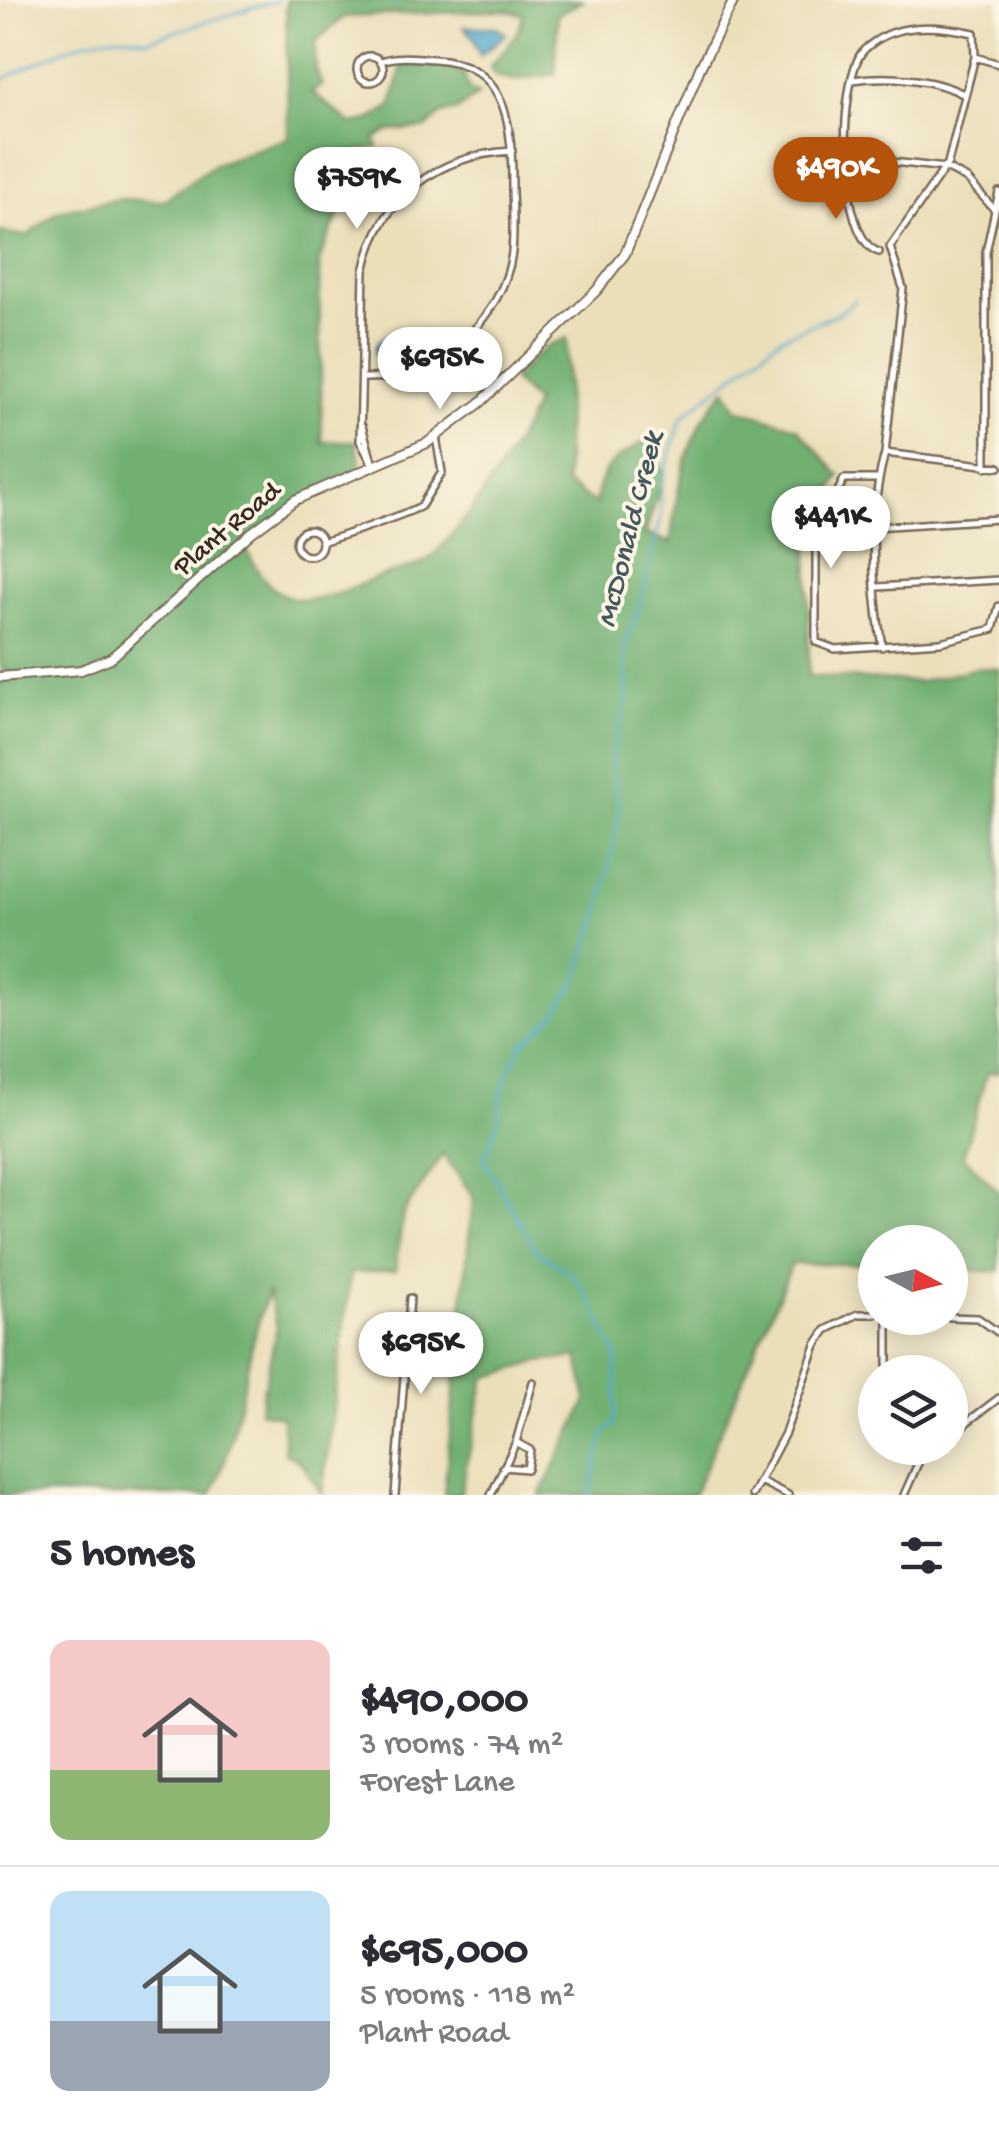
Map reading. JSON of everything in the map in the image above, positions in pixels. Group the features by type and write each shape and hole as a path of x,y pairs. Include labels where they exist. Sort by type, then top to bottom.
{"street":[{"name":"Plant Road","path":"0,677 81,670 111,658 251,533 295,500 436,436 480,404 597,290 625,254 700,68 734,0"},
{"path":"880,252 866,245 854,221 848,157 852,80 866,48 896,32 944,26 977,35 976,57 946,168 890,247 903,288 874,526 882,647"},
{"path":"362,378 402,376 432,363 470,333 496,300 512,254 512,127 504,104 487,81 469,68 444,60 381,61 365,57 357,67 359,76 366,81 378,80 383,69 381,61"},
{"path":"976,57 999,64"},
{"path":"852,80 886,78 946,86 964,94"},
{"path":"374,465 368,435 361,424 364,271 382,220 400,195 424,178 460,159 512,150"},
{"path":"848,157 946,168 968,179 993,208"},
{"path":"986,467 986,252 999,192"},
{"path":"322,541 313,556 300,553 295,545 297,536 307,529 315,531 322,541 333,542 363,526 402,516 427,501 442,472 436,436"},
{"path":"885,453 999,467"},
{"path":"878,478 844,479 837,493 816,503 816,642 826,649 882,647 986,633 996,624 999,606"},
{"path":"874,526 999,519"},
{"path":"877,587 999,580"},
{"path":"394,1495 410,1298"},
{"path":"752,1495 785,1434 816,1345 826,1330 858,1314"},
{"path":"968,1318 978,1318 999,1334"},
{"path":"491,1495 516,1442 533,1382"},
{"path":"968,1421 999,1398"},
{"path":"504,1467 522,1471 530,1466 530,1450 516,1442"},
{"path":"904,1495 918,1465"},
{"path":"760,1480 788,1495"}],"green space":[{"path":"286,0 585,0 558,14 555,74 514,80 495,76 490,66 515,36 523,14 504,10 344,17 315,42 316,70 322,85 312,92 351,124 368,121 392,106 402,64 450,65 464,74 468,89 479,95 455,111 441,114 426,128 389,131 375,139 378,147 359,150 336,184 339,213 319,261 322,442 355,441 361,462 343,484 314,494 245,545 269,585 283,595 315,599 427,560 470,511 529,417 535,402 512,379 547,346 567,338 566,484 596,504 605,471 619,457 649,439 664,476 645,533 670,543 692,442 726,389 737,409 797,427 840,476 833,488 808,501 809,676 920,682 977,668 999,669 999,1072 987,1073 963,1156 999,1192 999,1272 968,1270 968,1225 858,1225 858,1264 792,1264 693,1495 540,1495 587,1401 578,1357 538,1362 485,1378 460,1495 444,1495 473,1196 443,1154 403,1214 395,1270 351,1273 322,1495 302,1463 285,1453 282,1417 259,1411 277,1327 268,1293 229,1446 211,1495 0,1495 0,674 8,670 0,669 0,232 27,236 58,211 119,199 163,201 215,164 288,138"}],"water":[{"path":"464,27 496,27 506,34 480,56 474,38"},
{"path":"389,337 399,341 403,351 399,361 389,365 379,361 375,351 379,341"}],"waterway":[{"path":"0,80 90,41 128,36 147,40 278,0"},
{"path":"390,0 396,2"},
{"name":"McDonald Creek","path":"589,1495 604,1434 615,1423 617,1356 592,1303 573,1275 537,1251 484,1160 498,1123 503,1086 520,1047 555,1015 575,983 599,916 620,812 611,758 627,699 624,645 639,609 661,518 661,483 682,417 780,338 841,312 855,300"}]}
